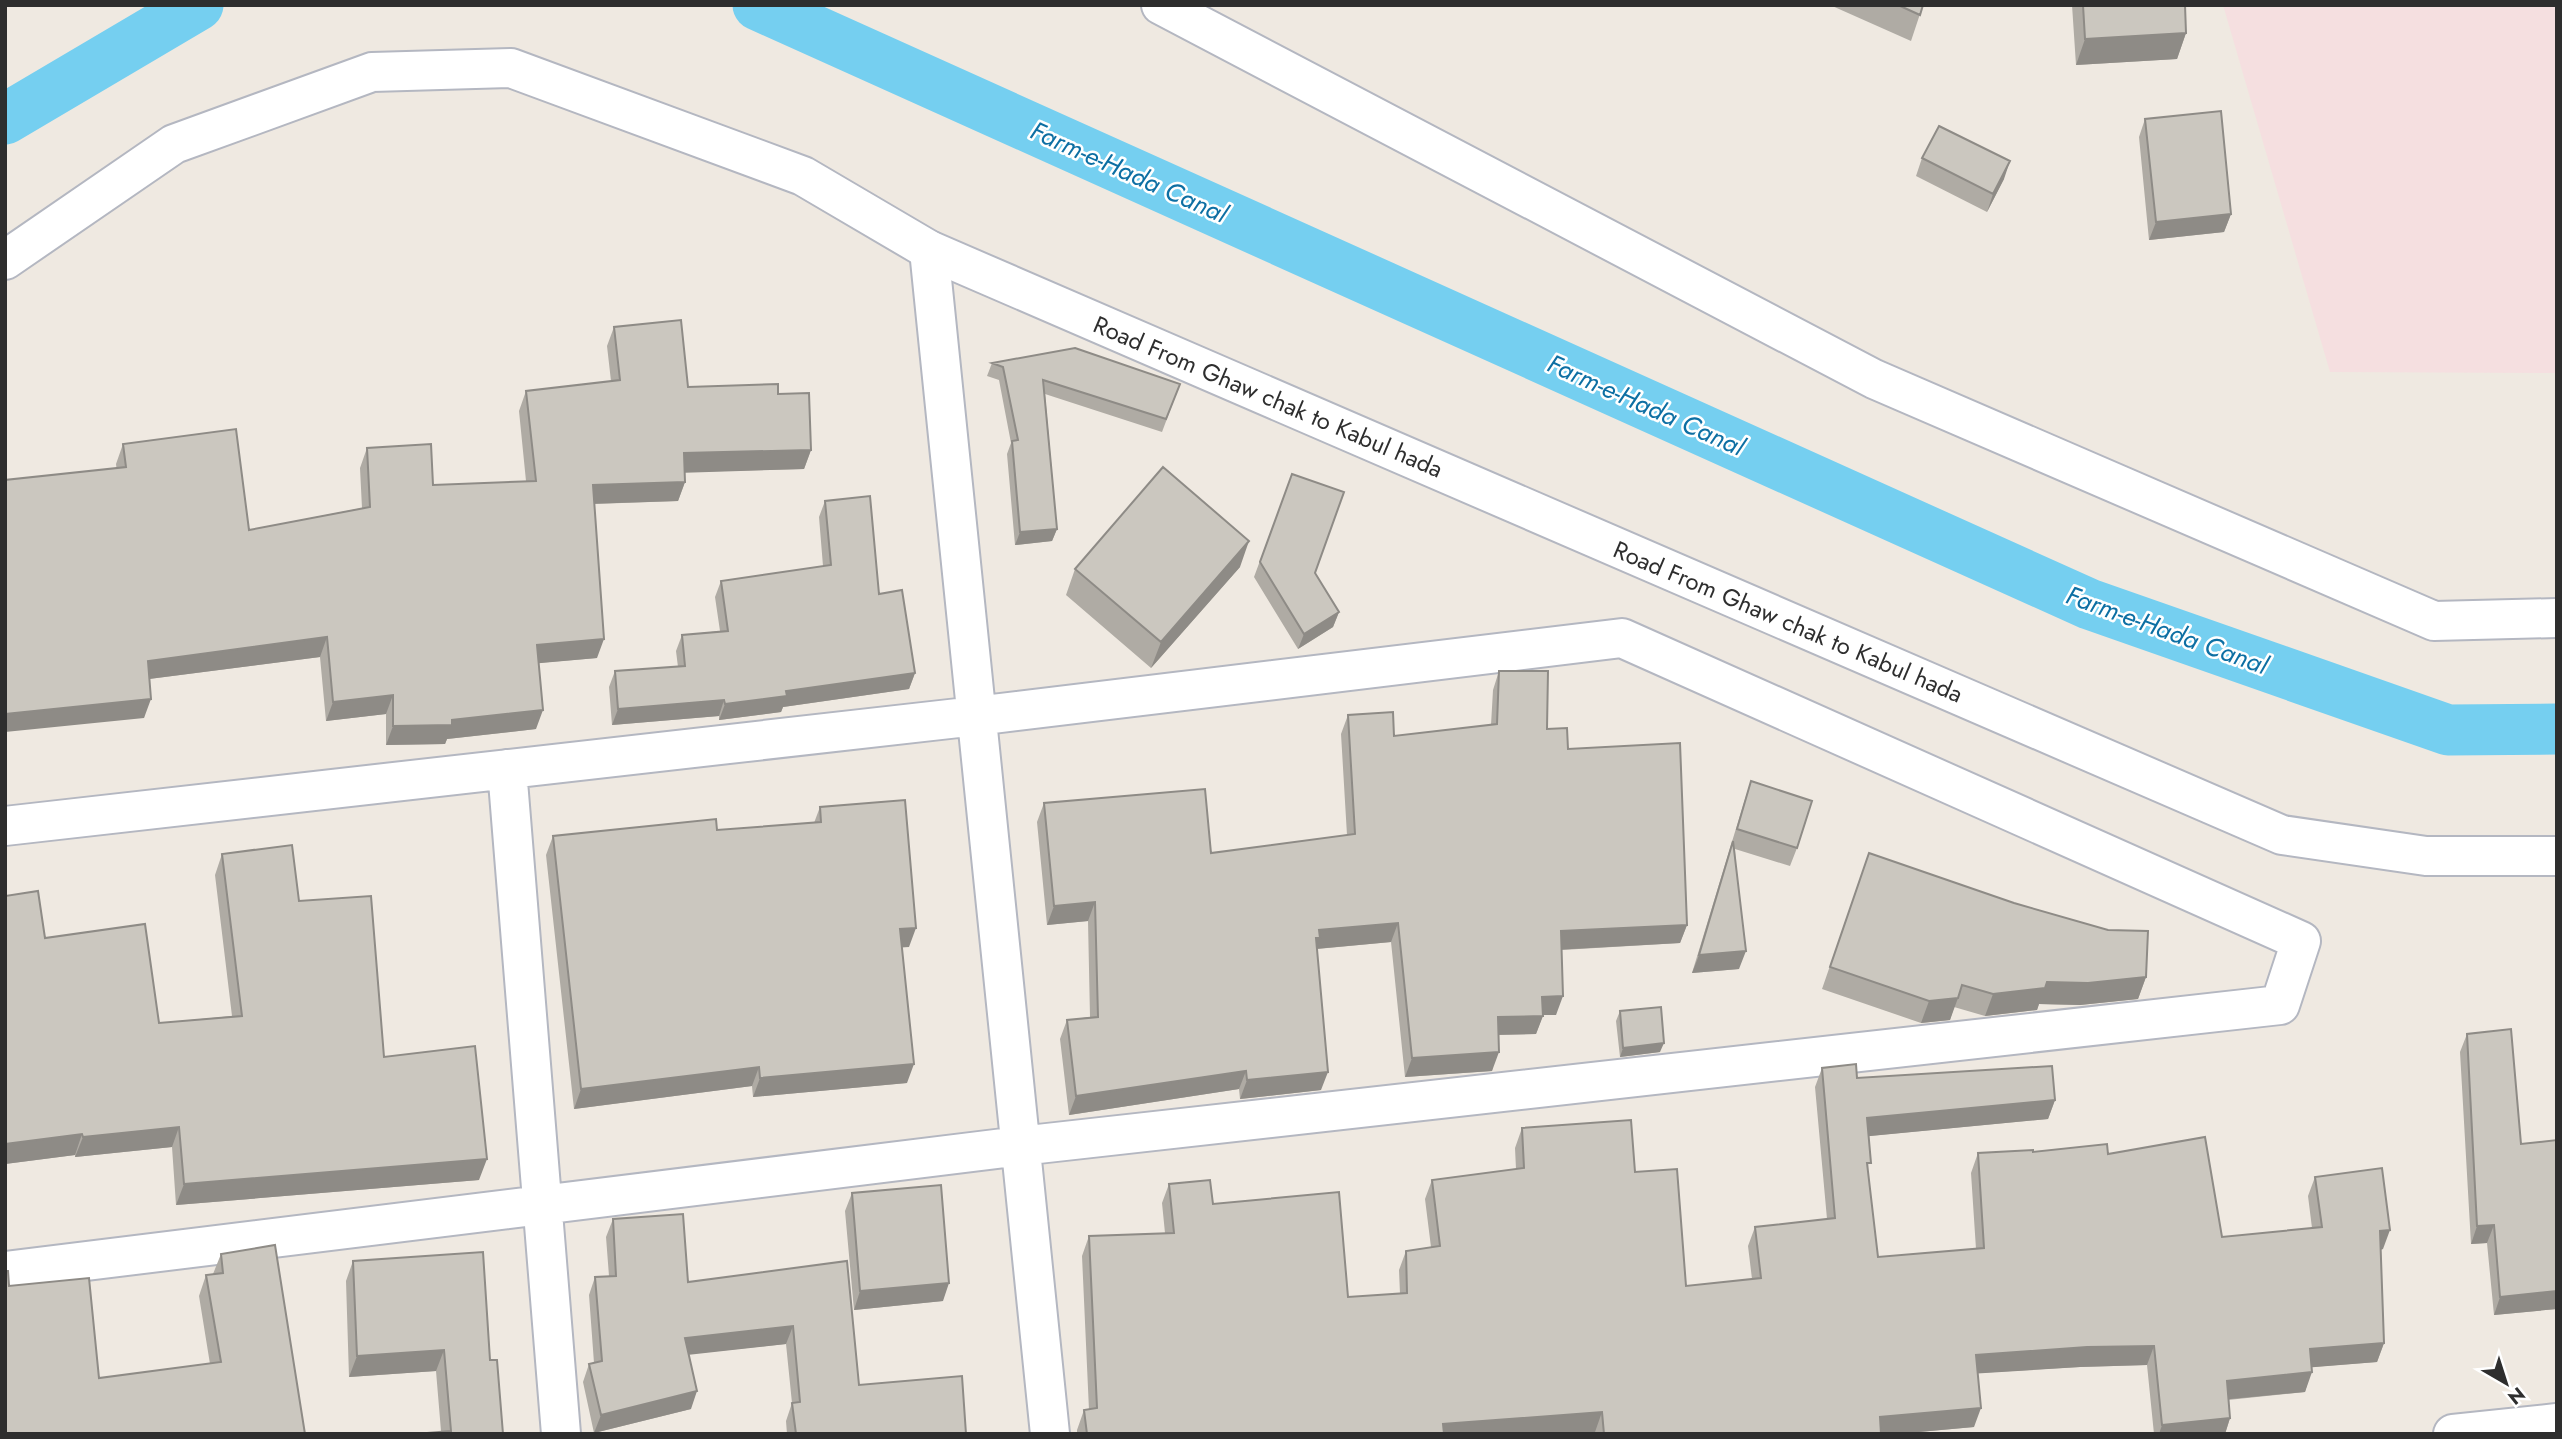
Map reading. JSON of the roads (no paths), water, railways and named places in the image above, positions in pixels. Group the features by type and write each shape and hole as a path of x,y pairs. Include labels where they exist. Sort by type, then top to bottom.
{"street":[{"path":"1161,5 1874,379 2434,621 2557,618"},
{"name":"Road From Ghaw chak to Kabul hada","path":"5,260 174,144 372,72 511,68 803,176 929,250 2281,835 2426,856 2557,856"},
{"path":"929,250 1050,1434"},
{"path":"5,826 976,716 1622,638 2301,941 2280,1005 1020,1146 5,1271"},
{"path":"507,769 561,1434"},
{"path":"2453,1434 2557,1423"}],"waterway":[{"name":"Farm-e-Hada Canal","path":"5,119 198,5"},
{"name":"Farm-e-Hada Canal","path":"758,5 2089,604 2448,730 2557,729"}]}
